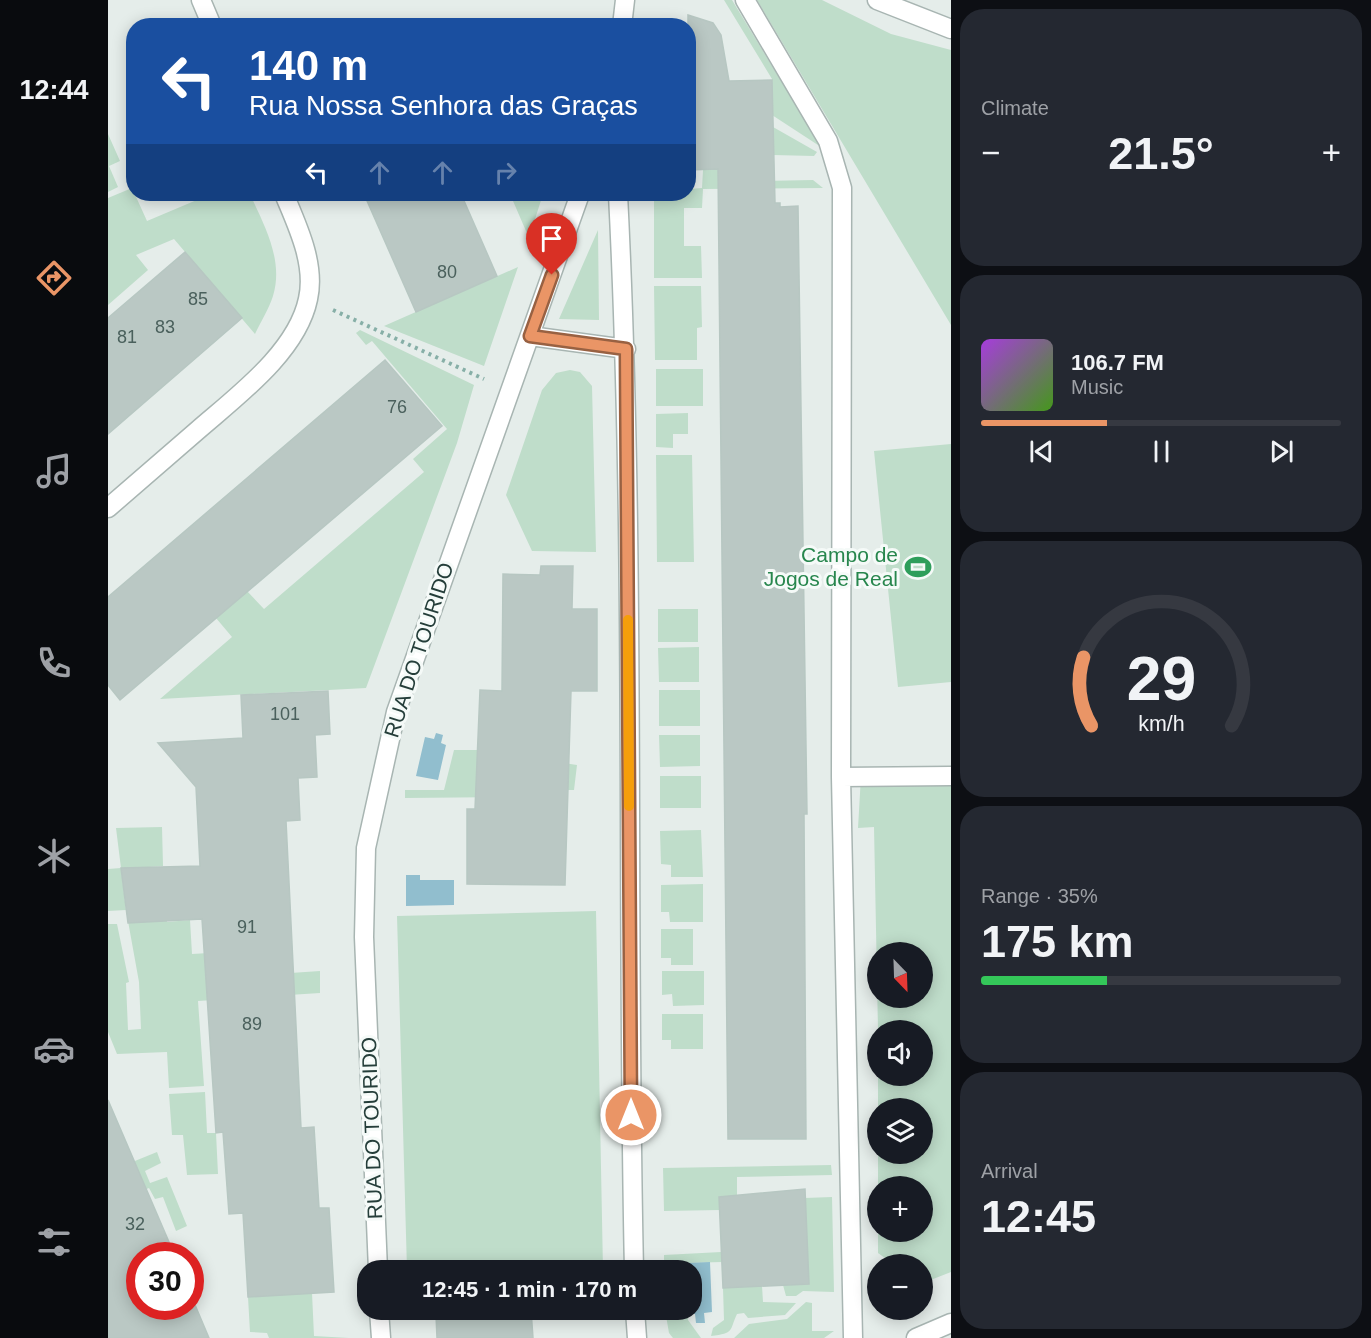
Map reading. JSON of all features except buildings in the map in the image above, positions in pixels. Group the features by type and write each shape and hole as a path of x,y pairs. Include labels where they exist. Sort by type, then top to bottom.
{"street":[{"path":"201,0 209,18"},
{"path":"623,18 625,0"},
{"path":"746,0 828,141 842,188 841,777 854,1338"},
{"path":"877,0 951,29"},
{"path":"108,508 261,375 295,333 308,298 307,261 299,228 287,201"},
{"name":"RUA DO TOURIDO","path":"378,1260 364,937 366,848 396,712 578,201"},
{"path":"618,201 626,349 630,1103 634,1260"},
{"path":"530,336 626,349"},
{"path":"841,777 951,776"},
{"path":"380,1320 381,1338"},
{"path":"636,1320 637,1338"},
{"path":"916,1338 951,1323"}],"path":[{"path":"308,298 474,377"}],"green space":[{"path":"724,0 732,0 821,147 772,115 772,79"},
{"path":"757,0 822,0 891,34 951,50 951,325"},
{"path":"773,127 817,152 814,156 773,155"},
{"path":"108,134 120,161 109,166 118,187 108,192"},
{"path":"719,169 719,182 813,180 823,188 703,189 702,208 684,208 684,246 701,246 702,278 654,278 654,201 696,201 696,188 702,188 703,170"},
{"path":"126,190 126,201 138,201 147,221 194,201 253,201 271,243 276,269 273,296 255,334 174,239 136,255 148,270 108,305 108,198"},
{"path":"513,201 541,201 529,238"},
{"path":"598,230 599,320 559,319"},
{"path":"518,267 484,366 384,326"},
{"path":"654,286 701,286 702,327 697,328 697,360 655,360"},
{"path":"360,330 474,385 457,443 366,688 160,699 232,637 216,618 247,591 264,609 424,472 413,459 447,429 372,341 366,345 356,333"},
{"path":"656,369 703,369 703,406 656,406"},
{"path":"570,370 580,372 592,386 596,552 532,551 506,495 542,390 556,373"},
{"path":"688,413 688,434 673,434 673,448 656,447 656,414"},
{"name":"Campo de Jogos de Real","path":"951,444 951,682 898,687 874,451"},
{"path":"656,455 692,455 694,562 657,562"},
{"path":"658,609 698,609 698,642 658,642"},
{"path":"699,647 699,682 659,682 658,648"},
{"path":"659,690 700,690 700,726 659,726"},
{"path":"659,735 700,735 700,766 660,767"},
{"path":"454,750 478,750 577,765 574,790 509,790 509,797 405,798 405,790 444,790"},
{"path":"660,776 701,776 701,808 660,808"},
{"path":"861,776 951,776 951,1272 933,1279 933,1254 878,1253 878,1242 933,1242 933,1176 878,1176 878,1164 933,1164 933,1098 878,1098 878,1086 933,1086 933,1020 878,1020 878,1008 933,1008 933,942 876,942 874,827 858,828"},
{"path":"162,827 163,866 121,869 126,910 108,911 108,869 121,868 116,828"},
{"path":"701,830 703,877 671,877 671,865 661,864 660,831"},
{"path":"703,884 703,922 670,922 669,912 661,912 661,885"},
{"path":"166,909 167,922 190,920 192,954 260,950 261,975 320,971 320,993 198,1001 204,1086 169,1088 167,1052 117,1054 108,1032 108,924 117,924 129,982 126,983 128,1030 141,1029 139,982 126,910"},
{"path":"596,911 603,1260 407,1260 397,916"},
{"path":"661,929 693,929 693,965 671,965 671,958 661,958"},
{"path":"662,971 704,971 704,1005 673,1006 672,994 662,995"},
{"path":"662,1014 703,1014 703,1049 671,1049 671,1040 662,1040"},
{"path":"205,1092 207,1133 216,1133 218,1174 187,1175 183,1135 172,1135 169,1094"},
{"path":"157,1152 161,1163 145,1171 150,1183 167,1177 187,1226 176,1231 163,1197 155,1199 149,1188 108,1205 125,1165"},
{"path":"831,1165 832,1175 737,1177 737,1196 719,1197 720,1210 664,1211 663,1168"},
{"path":"832,1197 834,1292 803,1291 796,1296 786,1296 783,1285 809,1284 805,1198"},
{"path":"721,1252 722,1262 664,1260 664,1255"},
{"path":"762,1286 763,1302 796,1303 785,1315 748,1318 744,1313 737,1314 728,1332 711,1336 713,1328 724,1320 723,1288"},
{"path":"312,1293 314,1336 349,1338 269,1338 267,1333 250,1332 248,1297"},
{"path":"806,1302 812,1303 812,1331 834,1331 824,1338 734,1338 749,1324 787,1319"},
{"path":"667,1320 688,1320 701,1338 673,1338 669,1333"}],"water":[{"path":"436,733 443,735 441,743 446,745 438,780 416,776 425,737 434,739"},
{"path":"406,875 420,875 420,880 454,880 454,905 406,906"},
{"path":"702,1262 710,1262 712,1312 704,1313 705,1323 696,1323 696,1320 702,1320"}],"slow traffic":[{"path":"628,620 629,806"}],"place":[{"name":"Campo de Jogos de Real","path":"918,567"}],"route":[{"path":"552,275 530,336 626,349 631,1115"}]}
